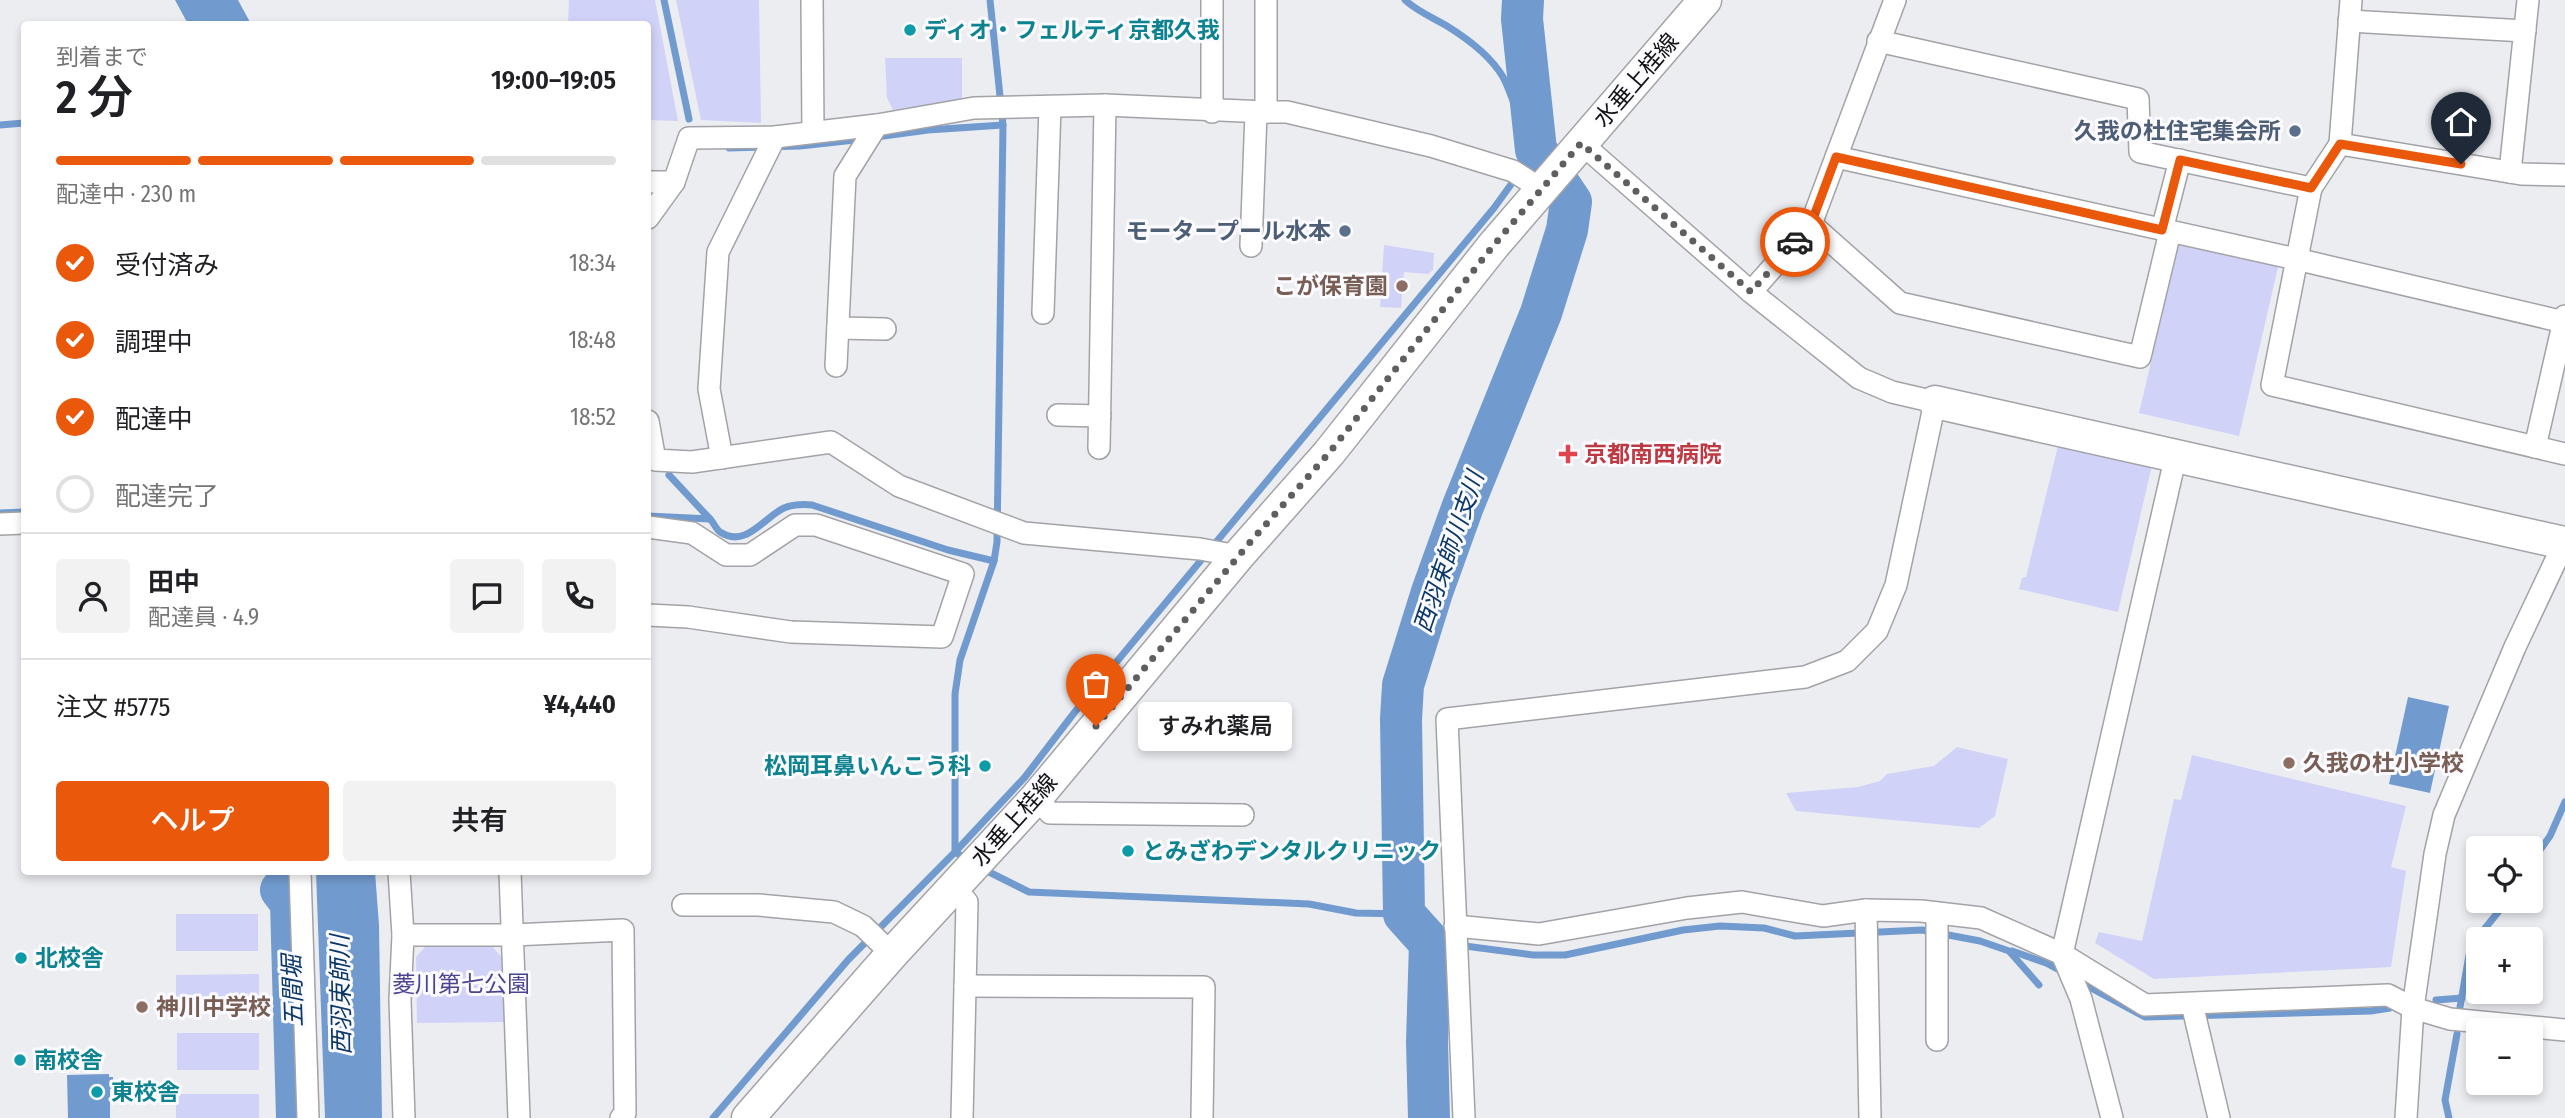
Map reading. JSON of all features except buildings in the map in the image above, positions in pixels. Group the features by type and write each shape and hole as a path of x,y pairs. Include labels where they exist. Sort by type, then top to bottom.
{"main road":[{"name":"水垂上桂線","path":"748,1118 878,940 969,871 1036,798 1217,552 1329,453 1544,171 1705,0"},
{"path":"1935,402 2176,455 2562,556"}],"street":[{"path":"812,0 813,132"},
{"path":"1212,0 1213,111"},
{"path":"1251,246 1266,0"},
{"path":"1751,292 1811,224 1895,0"},
{"path":"2510,172 2528,0"},
{"path":"2525,31 2350,10 2340,144 2311,188 2272,385 2565,454"},
{"path":"1878,41 2138,99 2140,152 2311,188"},
{"path":"1099,448 1105,105"},
{"path":"651,214 674,182 689,138 771,144 813,132 872,134 974,108 1105,105 1287,112 1544,171 1751,292 1859,378 1892,392 1935,402 1896,585 1877,631 1847,661 1805,677 1447,719 1464,1118"},
{"path":"1042,313 1050,107"},
{"path":"836,366 845,176 872,134"},
{"path":"722,458 709,389 718,252 771,144"},
{"path":"2340,144 2510,172 2565,175"},
{"path":"1836,157 2564,319 2535,447"},
{"path":"1811,224 1900,303 2140,357 2180,160"},
{"path":"651,182 674,182"},
{"path":"838,328 885,329"},
{"path":"1058,415 1100,416"},
{"path":"651,438 655,460 692,463 831,442 899,486 1024,533 1217,552"},
{"path":"2112,1118 2069,971 2176,455"},
{"path":"0,524 21,523"},
{"path":"651,527 692,533 726,555 750,555 796,525 816,525 963,574 942,637 791,632 688,617 651,615"},
{"path":"2406,1118 2413,1008 2435,854 2444,814 2515,646 2562,556"},
{"path":"1036,798 1050,813 1243,815"},
{"path":"962,1118 969,871"},
{"path":"300,875 308,1118"},
{"path":"399,875 403,935 400,1000 404,1118"},
{"path":"510,875 519,1118"},
{"path":"1456,937 1539,934 1687,908 1742,902 1867,924 1937,926 1981,918 2069,971 2145,1005 2194,1012 2388,995 2413,1008 2450,1019 2565,1030"},
{"path":"682,905 758,905 835,912 878,940"},
{"path":"1867,924 1870,1118"},
{"path":"1937,926 1937,1040"},
{"path":"403,935 513,935 623,930 625,1113 621,1118"},
{"path":"965,986 1204,987 1202,1118"},
{"path":"2194,1012 2219,1118"}],"green space":[{"path":"569,0 655,0 678,121 651,120 651,21 568,21"},
{"path":"676,0 759,0 761,123 701,120"},
{"path":"885,58 962,58 962,100 893,110 887,98"},
{"path":"2180,239 2279,263 2239,436 2139,413"},
{"path":"1384,245 1434,253 1433,270 1428,274 1404,272 1401,308 1380,307"},
{"path":"2063,441 2152,465 2118,612 2019,589 2022,578 2026,577 2058,446"},
{"path":"1957,747 2008,759 1995,816 1979,828 1796,811 1786,793 1858,787 1880,781 1887,774 1934,766"},
{"path":"2192,755 2406,806 2391,867 2406,871 2391,967 2154,979 2095,943 2099,932 2142,941 2174,799 2181,800"},
{"path":"176,914 258,914 258,951 176,951"},
{"name":"菱川第七公園","path":"491,945 505,961 506,1022 417,1023 416,957 426,946"},
{"path":"259,974 259,1011 176,1011 176,975"},
{"path":"177,1033 259,1033 259,1070 177,1070"},
{"path":"176,1094 259,1094 259,1118 176,1118"}],"water":[{"path":"175,0 238,0 249,21 186,21"},
{"path":"2408,697 2449,706 2430,793 2389,784"},
{"name":"西羽束師川","path":"316,875 375,875 379,925 382,1118 325,1118"},
{"path":"109,1074 109,1077 113,1077 113,1088 110,1089 110,1118 68,1118 67,1075"}],"waterway":[{"path":"664,0 689,119"},
{"path":"713,1118 848,960 955,852 955,694 960,660 994,561 997,542 1003,125 990,0"},
{"path":"1405,0 1463,36 1485,55 1503,77 1523,122 1535,133"},
{"name":"西羽束師川支川","path":"1429,1118 1427,1042 1430,943 1404,914 1401,719 1403,685 1463,506 1541,313 1567,230 1571,202 1536,150 1522,19 1523,0"},
{"path":"0,125 21,123"},
{"path":"876,137 1003,125"},
{"path":"729,148 800,146 864,139"},
{"path":"968,860 955,852 1025,777 1074,713 1494,208 1536,150"},
{"path":"669,475 710,519"},
{"path":"651,516 710,519 720,532 738,537 754,530 784,508 812,505 948,550 994,561"},
{"path":"0,513 21,512"},
{"path":"2543,846 2565,802"},
{"path":"981,868 1029,892 1309,904 1356,913 1404,914"},
{"name":"五間堀","path":"289,875 289,884 281,890 291,903 297,1118"},
{"path":"2460,1007 2469,955 2478,937 2497,913"},
{"path":"1430,943 1533,955 1565,955 1683,930 1720,926 1764,928 1795,936 1922,930 1980,941 2009,951 2039,985"},
{"path":"2012,951 2065,973"},
{"path":"2078,981 2145,1017 2371,1011 2390,1008"},
{"path":"2436,1000 2462,998"},
{"path":"2449,1118 2445,1100 2457,1034"}],"way so far":[{"path":"1096,726 1329,453 1493,246 1581,143 1751,292 1795,242"}],"place":[{"name":"ディオ・フェルティ京都久我","path":"910,30"},
{"name":"久我の杜住宅集会所","path":"2295,131"},
{"name":"モータープール水本","path":"1345,231"},
{"name":"こが保育園","path":"1402,286"},
{"name":"京都南西病院","path":"1568,454"},
{"name":"すみれ薬局","path":"1096,726"},
{"name":"久我の杜小学校","path":"2289,763"},
{"name":"松岡耳鼻いんこう科","path":"985,766"},
{"name":"とみざわデンタルクリニック","path":"1128,851"},
{"name":"北校舎","path":"21,958"},
{"name":"神川中学校","path":"142,1007"},
{"name":"南校舎","path":"20,1060"},
{"name":"東校舎","path":"97,1092"}],"route":[{"path":"1795,242 1811,224 1836,157 2162,230 2180,160 2311,188 2340,144 2461,164"}]}
